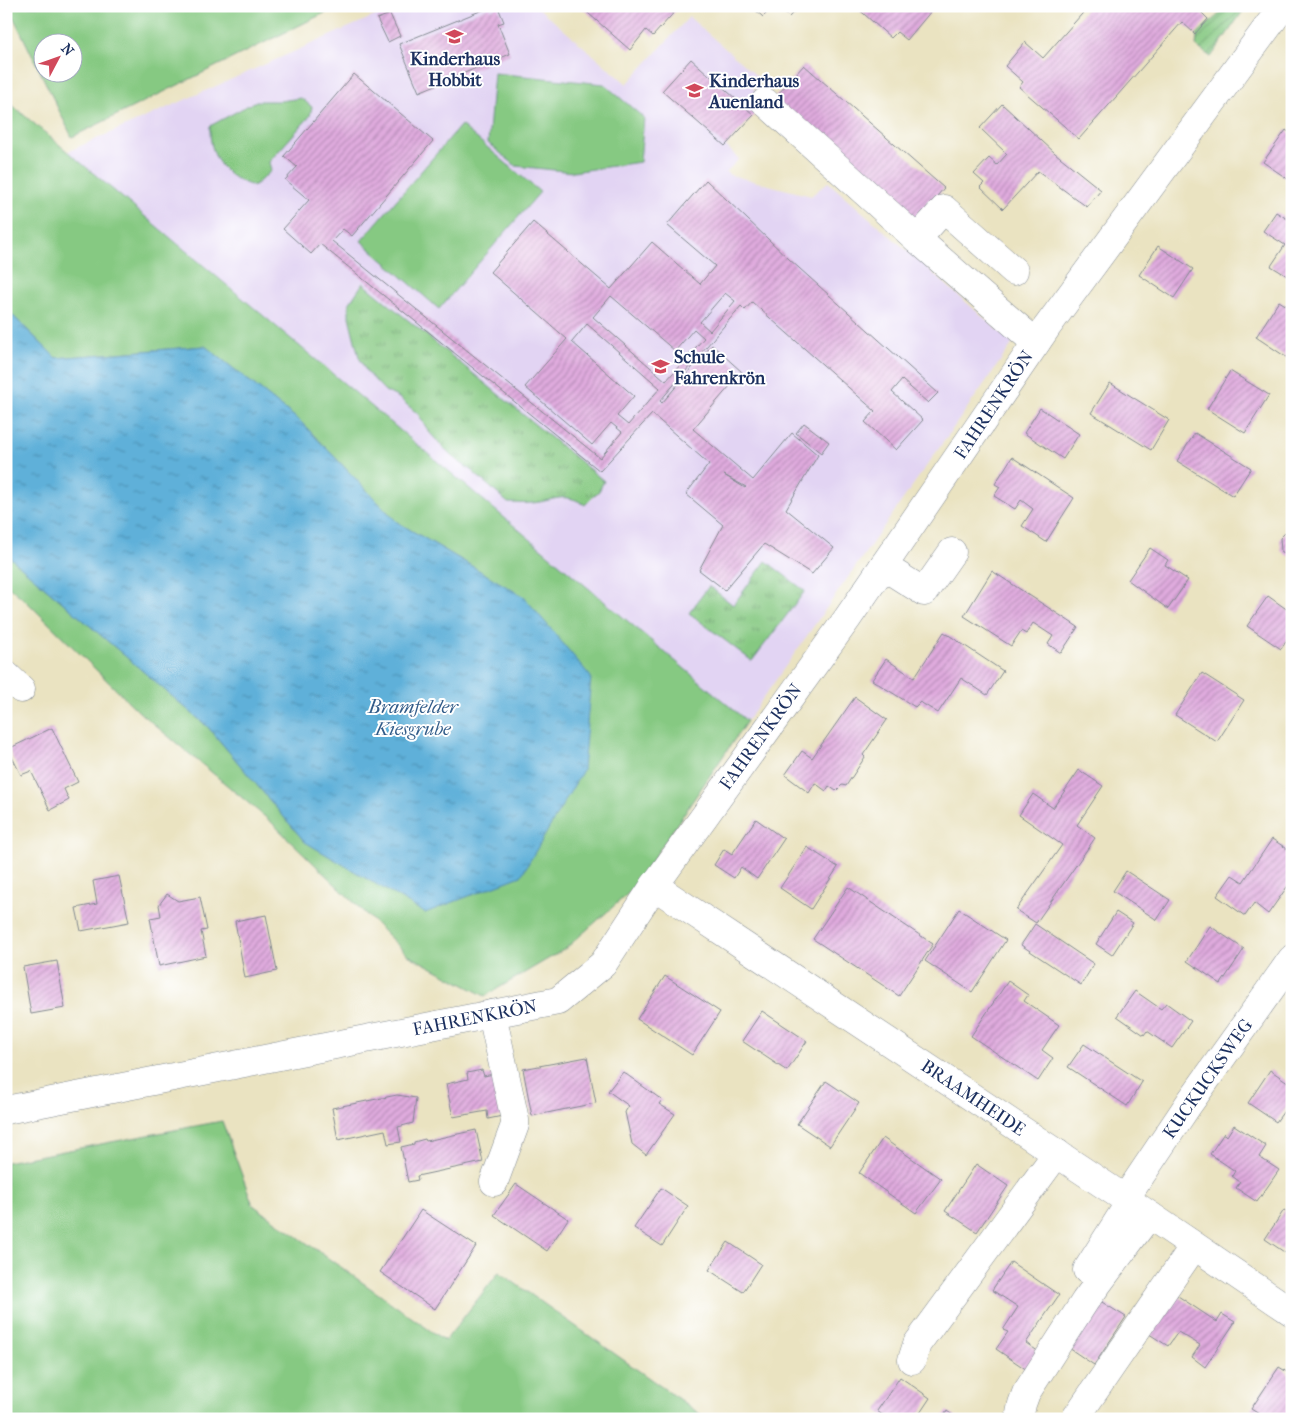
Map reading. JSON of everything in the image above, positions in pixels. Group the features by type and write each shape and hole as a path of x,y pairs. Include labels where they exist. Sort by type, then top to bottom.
{"street":[{"name":"FAHRENKRÖN","path":"6,1110 558,1001 603,964 654,886 883,566 1036,343 1275,9"},
{"path":"765,102 1036,343"},
{"path":"917,239 944,210 1014,271"},
{"path":"883,566 924,592 952,552"},
{"name":"BRAAMHEIDE","path":"654,886 1057,1153 1292,1312"},
{"name":"KUCKUCKSWEG","path":"1134,1205 1190,1102 1292,959"},
{"path":"492,1014 515,1120 515,1125 494,1182"},
{"path":"912,1360 917,1344 1057,1153"},
{"path":"1053,1324 1134,1205"},
{"path":"1018,1419 1026,1393 1070,1324 1134,1205"},
{"path":"1075,1419 1194,1246"}],"shaded area":[{"name":"Schule Fahrenkrön","path":"397,6 536,6 627,84 689,17 760,79 752,87 759,94 754,115 726,146 739,159 726,172 730,175 811,196 828,182 1013,343 747,721 67,152"}],"green space":[{"path":"8,6 339,6 72,137 45,82 82,82 82,32 32,32 32,55"},
{"path":"1245,8 1211,57 1196,46 1197,35 1200,31 1225,9"},
{"path":"494,73 604,84 644,118 640,162 573,172 516,166 488,143"},
{"path":"301,98 312,107 310,116 269,162 271,171 254,186 234,178 220,165 212,147 210,126 256,101 280,101"},
{"path":"6,100 747,721 632,890 565,949 485,996 408,955 270,821 138,711 27,602 6,584 6,554 208,727 305,842 524,597 397,522 301,422 205,346 56,358 6,309"},
{"path":"461,125 540,192 439,309 361,241"},
{"path":"363,283 604,481 599,491 585,505 571,498 529,503 508,503 472,471 451,456 429,432 418,414 399,398 385,391 366,371 359,357 349,317 349,304"},
{"path":"766,561 805,591 752,661 689,613 709,586 733,605"},
{"path":"222,1121 253,1205 445,1341 499,1272 707,1419 6,1419 6,1162"}],"water":[{"name":"Bramfelder Kiesgrube","path":"6,309 56,358 205,346 301,422 397,522 524,597 591,677 583,770 521,876 425,913 305,842 208,727 6,554"}],"building":[{"path":"580,6 685,6 682,10 678,8 653,36 646,30 630,50"},
{"path":"751,6 773,6 763,17"},
{"path":"777,6 799,6 789,17"},
{"path":"855,6 928,6 932,10 907,40 897,32 891,38"},
{"path":"1089,6 1195,6 1208,19 1195,34 1182,22 1079,139 1019,87 1023,82 1005,66 1025,42 1043,58"},
{"path":"490,7 491,10 498,7 504,22 498,24 510,54 419,92 399,44"},
{"path":"390,14 400,36 388,42 377,19"},
{"path":"691,59 754,115 725,146 662,91"},
{"path":"804,65 944,188 909,228 770,103"},
{"path":"354,74 433,141 352,236 343,229 332,241 600,458 622,432 611,423 592,445 525,387 567,339 490,272 533,222 611,289 652,242 700,284 715,266 667,225 706,180 789,259 938,393 928,403 902,380 892,392 923,420 896,450 865,422 875,411 752,302 745,310 741,306 701,353 703,355 712,345 742,372 693,429 753,480 792,433 818,455 786,509 834,548 812,574 764,544 725,590 699,570 723,525 686,494 709,464 652,414 600,471 320,244 311,254 283,229 309,200 285,180 297,167 284,156","holes":["725,293 735,301 710,331 700,322","611,296 675,351 694,329 704,338 666,381 593,317","587,324 660,388 628,425 617,416 634,396 572,342","696,359 698,361 662,403 660,401","724,475 746,487 745,488"]},
{"path":"1002,104 1055,153 1101,190 1087,207 1038,171 1003,209 980,187 984,183 974,174 989,158 997,165 1007,154 980,128"},
{"path":"1286,130 1292,134 1292,182 1263,162"},
{"path":"1276,212 1292,222 1292,279 1271,266 1285,245 1263,231"},
{"path":"1158,246 1193,269 1174,298 1139,275"},
{"path":"1279,301 1292,309 1292,361 1256,337"},
{"path":"1230,371 1269,395 1245,433 1207,409"},
{"path":"1110,383 1169,420 1151,450 1091,413"},
{"path":"1040,408 1079,434 1063,459 1024,433"},
{"path":"804,423 829,442 821,453 796,433"},
{"path":"1195,433 1251,468 1233,496 1177,461"},
{"path":"1012,457 1074,498 1046,542 1022,526 1033,509 1021,500 1015,509 994,496 1000,487 995,484"},
{"path":"1286,532 1292,533 1292,555 1288,556 1281,551 1280,538"},
{"path":"1150,548 1168,560 1165,565 1188,580 1168,609 1128,580"},
{"path":"992,571 1078,627 1061,653 1048,644 1053,636 1033,623 1026,634 1021,631 1011,646 964,616"},
{"path":"1268,596 1292,613 1292,633 1281,649 1247,626"},
{"path":"944,632 1003,671 987,695 961,678 938,713 920,702 915,707 872,680 886,659 914,678"},
{"path":"1202,673 1244,700 1217,742 1175,715"},
{"path":"855,697 887,720 863,755 865,757 846,786 842,785 836,791 829,786 826,791 815,783 809,793 785,775 802,751 812,758"},
{"path":"52,728 78,782 64,789 69,800 50,810 31,771 21,775 8,749"},
{"path":"1079,770 1103,786 1077,825 1095,838 1036,923 1016,910 1062,845 1019,815 1033,794 1053,808"},
{"path":"756,819 784,839 757,879 741,867 734,878 714,865 724,849 732,854"},
{"path":"1272,839 1292,852 1292,880 1268,914 1254,903 1245,916 1217,896 1232,875 1243,882"},
{"path":"807,847 838,867 811,909 780,888"},
{"path":"1126,871 1170,900 1157,920 1113,891"},
{"path":"119,876 129,922 81,931 76,908 97,904 93,881"},
{"path":"848,887 933,944 899,996 813,939"},
{"path":"167,894 178,901 200,897 207,930 201,931 206,956 159,966 150,918 161,916 159,905"},
{"path":"959,909 1006,940 972,992 925,961"},
{"path":"1116,912 1133,923 1112,955 1096,944"},
{"path":"266,915 277,971 245,978 235,921"},
{"path":"1035,924 1094,964 1081,985 1021,945"},
{"path":"1210,926 1244,949 1221,984 1187,961"},
{"path":"57,961 65,1008 31,1014 23,967"},
{"path":"665,976 720,1012 692,1055 637,1019"},
{"path":"1008,981 1028,995 1024,1001 1059,1025 1042,1050 1053,1058 1038,1081 971,1036"},
{"path":"1135,991 1161,1009 1166,1003 1191,1021 1172,1048 1147,1031 1144,1035 1117,1016"},
{"path":"762,1011 807,1041 787,1071 742,1041"},
{"path":"1084,1044 1142,1082 1127,1106 1068,1067"},
{"path":"587,1057 596,1103 532,1116 523,1069"},
{"path":"482,1070 484,1076 498,1073 507,1115 488,1119 487,1111 453,1117 446,1084 468,1079 467,1073"},
{"path":"1270,1070 1292,1085 1292,1100 1276,1122 1248,1103"},
{"path":"623,1072 662,1100 659,1104 675,1114 646,1155 632,1144 625,1112 629,1106 608,1091"},
{"path":"826,1081 859,1103 830,1146 797,1124"},
{"path":"397,1095 416,1098 413,1123 398,1127 401,1142 388,1144 385,1130 338,1140 332,1108"},
{"path":"1234,1125 1266,1146 1259,1157 1279,1170 1257,1202 1236,1188 1240,1182 1232,1176 1235,1171 1210,1154 1224,1133 1227,1136"},
{"path":"476,1130 483,1162 417,1176 418,1180 408,1182 401,1147 425,1139 426,1141"},
{"path":"883,1138 941,1179 916,1213 859,1173"},
{"path":"976,1164 1008,1186 977,1232 945,1211"},
{"path":"516,1184 568,1219 547,1251 494,1215"},
{"path":"661,1188 688,1206 662,1246 634,1228"},
{"path":"421,1210 476,1246 435,1309 380,1272"},
{"path":"1284,1210 1292,1215 1292,1254 1290,1256 1265,1239"},
{"path":"728,1242 761,1264 743,1292 709,1270"},
{"path":"1011,1262 1059,1295 1026,1343 1042,1354 1030,1372 996,1349 1008,1332 1003,1330 1018,1307 992,1290"},
{"path":"1172,1292 1217,1322 1222,1314 1235,1322 1205,1367 1192,1357 1200,1345 1178,1332 1168,1346 1146,1332"},
{"path":"1097,1299 1126,1317 1094,1365 1066,1346"},
{"path":"1279,1367 1292,1375 1292,1419 1267,1419 1251,1409"},
{"path":"900,1377 930,1398 916,1419 888,1419 877,1411"},
{"path":"947,1411 958,1419 942,1419"}],"place":[{"name":"Kinderhaus Hobbit","path":"455,36"},
{"name":"Kinderhaus Auenland","path":"695,91"},
{"name":"Schule Fahrenkrön","path":"660,367"}]}
